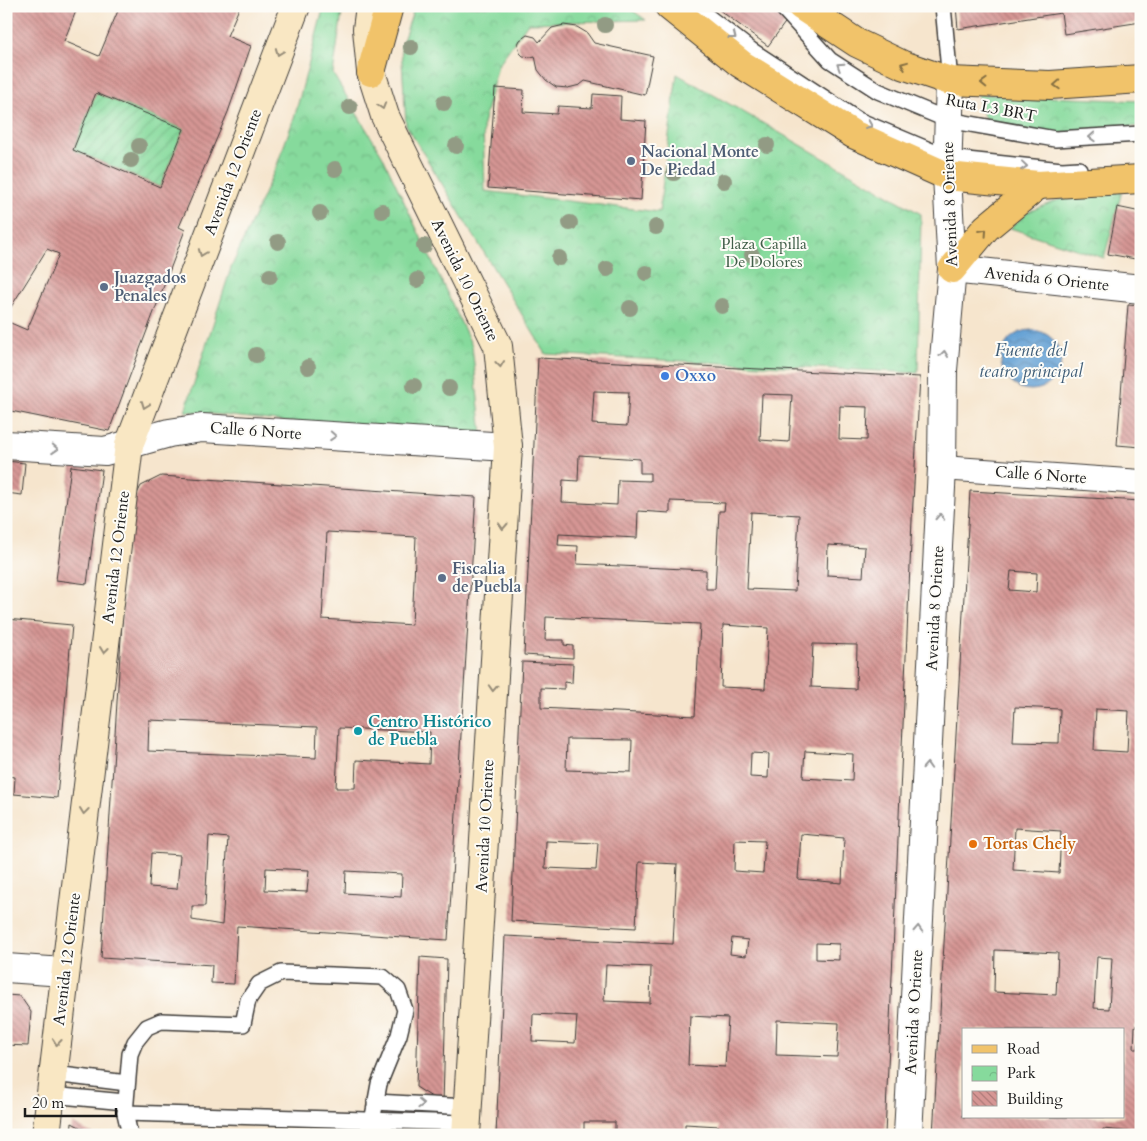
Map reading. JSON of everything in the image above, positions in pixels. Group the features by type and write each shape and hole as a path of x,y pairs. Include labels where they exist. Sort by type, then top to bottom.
{"main road":[{"name":"Avenida 10 Oriente","path":"370,6 367,30 371,72 385,116 483,312 498,346 508,447 467,1122"},
{"path":"371,72 389,6"},
{"path":"669,6 741,64 853,134 948,167 1038,185 1141,179"},
{"path":"801,6 856,43 903,65 950,81 1050,85 1141,79"},
{"name":"Avenida 12 Oriente","path":"46,1135 64,972 129,445 294,7"},
{"path":"952,269 986,228 1038,185"}],"street":[{"name":"Avenida 8 Oriente","path":"908,1135 942,468 943,370 952,269 948,167 950,81"},
{"name":"Avenida 6 Oriente","path":"952,269 1141,289"},
{"name":"Calle 6 Norte","path":"6,445 80,451 105,451 169,433 202,428 508,447"},
{"name":"Calle 6 Norte","path":"942,468 1141,482"},
{"path":"6,968 64,972"}],"lane":[{"path":"694,6 751,50 858,120 948,167 1062,170 1141,165"},
{"name":"Ruta L3 BRT","path":"781,6 830,60 878,91 948,120 1055,139 1141,134"},
{"path":"943,6 950,81"},
{"path":"130,1135 125,1108 130,1054 135,1042 147,1027 161,1021 243,1024 248,1000 259,984 281,973 383,977 398,990 405,1010 399,1035 379,1084 369,1128"},
{"path":"52,1084 127,1083"},
{"path":"52,1084 125,1108 369,1128 467,1122"},
{"path":"375,1102 467,1122"}],"green space":[{"path":"324,6 343,6 333,74 382,155 472,346 483,443 185,411 231,268 277,165 295,115"},
{"name":"Plaza Capilla De Dolores","path":"415,6 626,6 646,20 528,23 498,65 483,124 485,191 659,212 677,74 921,214 918,373 546,354 406,125 401,46"},
{"path":"96,93 184,129 160,187 73,150"},
{"path":"977,94 1141,101 1141,126 1052,134 987,126"},
{"path":"1122,191 1104,258 1010,228 1028,212 1058,200"}],"water":[{"name":"Fuente del teatro principal","path":"1031,330 1047,335 1052,339 1056,344 1061,360 1056,376 1052,381 1047,385 1031,390 1015,385 1010,381 1006,376 1001,360 1006,344 1010,339 1015,335"}],"building":[{"path":"6,6 78,6 64,41 99,56 120,6 240,6 227,36 251,46 228,112 179,227 185,230 109,431 6,410 6,321 27,330 59,254 47,249 6,315","holes":["96,93 184,129 160,187 73,150"]},
{"path":"714,6 768,6 787,20 768,46"},
{"path":"956,6 1141,6 1141,22 1064,34 1061,13 958,29"},
{"path":"564,25 577,27 587,33 594,43 653,56 645,95 585,81 580,85 568,88 556,87 546,80 538,70 535,56 523,56 520,53 518,44 527,35 535,37 539,42 552,28"},
{"path":"495,88 524,90 523,112 557,114 558,106 592,108 593,94 621,96 620,119 646,121 641,200 488,188"},
{"path":"1117,207 1141,212 1141,260 1108,254"},
{"path":"1128,305 1141,306 1141,447 1117,445"},
{"path":"538,358 920,377 885,1135 719,1135 719,1126 685,1124 685,1135 615,1135 615,1122 584,1122 584,1135 496,1135 505,936 673,944 677,864 639,862 636,928 511,921 522,662 573,664 572,683 564,682 564,689 541,688 541,708 695,716 700,624 546,617 545,640 564,640 564,645 573,646 573,658 524,655","holes":["594,391 629,392 627,426 592,424","762,394 792,395 789,442 760,440","840,406 868,407 867,440 839,439","579,455 640,459 640,473 650,473 650,481 618,480 617,505 562,502 563,480 578,481","670,501 725,503 724,511 719,511 715,589 706,589 706,570 577,564 578,546 558,545 559,534 637,538 638,511 670,513","751,512 799,515 795,591 747,589","828,545 865,547 863,577 827,575","723,625 768,628 765,689 721,687","813,644 857,645 856,689 811,687","567,739 632,740 631,772 566,770","805,751 853,754 852,781 803,778","751,753 769,754 768,778 750,777","801,834 844,838 842,883 798,879","735,840 765,841 763,873 734,871","546,841 598,843 596,870 545,868","732,938 748,940 746,956 730,954","816,943 839,944 839,960 816,959","606,965 651,967 650,1003 604,1001","533,1014 577,1016 575,1043 532,1041","690,1016 728,1018 725,1067 688,1065","777,1020 839,1023 837,1057 776,1055"]},
{"path":"6,461 25,463 22,495 6,493"},
{"path":"71,466 102,470 87,584 56,580"},
{"path":"161,476 476,497 448,940 237,926 234,984 211,983 212,965 101,958 129,510 141,486","holes":["327,532 416,537 412,625 322,619","149,720 317,727 316,758 148,751","339,728 430,732 429,764 356,760 355,788 336,788","209,836 228,838 222,925 192,920 192,906 205,906","151,853 180,855 177,889 149,887","266,868 309,870 307,892 265,890","346,871 402,874 401,897 345,893"]},
{"path":"970,491 1141,501 1141,1026 1135,1026 1134,1049 1138,1049 1139,1029 1141,1029 1141,1135 1132,1135 1133,1132 1103,1129 1102,1135 933,1135","holes":["1011,571 1037,573 1036,592 1009,590","1015,707 1060,709 1059,743 1013,742","1096,709 1129,711 1127,752 1094,750","1015,828 1061,831 1059,873 1013,870","995,950 1058,953 1056,995 994,992","1097,957 1112,958 1109,1009 1094,1008"]},
{"path":"6,619 72,625 57,798 14,794 15,777 6,776"},
{"path":"420,957 447,959 443,1104 416,1087"},
{"path":"6,995 20,996 31,1012 28,1046 6,1045"},
{"path":"72,1123 95,1135 71,1135"}],"place":[{"name":"Nacional Monte De Piedad","path":"631,161"},
{"name":"Juazgados Penales","path":"104,287"},
{"name":"Oxxo","path":"665,376"},
{"name":"Fiscalia de Puebla","path":"442,578"},
{"name":"Centro Histórico de Puebla","path":"358,731"},
{"name":"Tortas Chely","path":"973,844"}]}
